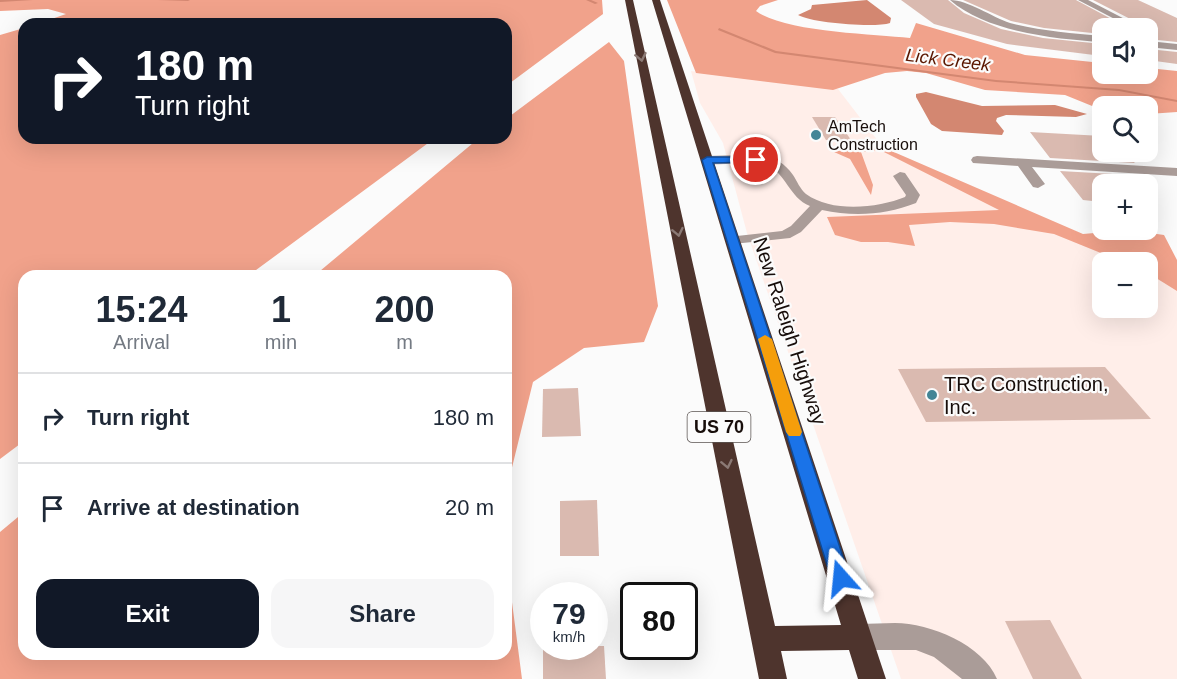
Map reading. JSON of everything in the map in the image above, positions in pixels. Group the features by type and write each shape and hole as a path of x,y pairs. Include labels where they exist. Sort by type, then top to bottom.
{"highway":[{"name":"US 70","path":"629,0 772,679"},
{"name":"New Raleigh Highway","path":"656,0 872,679"},
{"path":"764,639 860,637"}],"street":[{"path":"954,0 979,15 1008,25 1092,38"},
{"path":"1082,0 1118,18"},
{"path":"1158,45 1177,47"},
{"path":"707,160 771,162 782,169 800,195 818,206 840,209 886,207 911,200 913,195 900,176"},
{"path":"977,160 1177,172"},
{"path":"1022,163 1038,184"},
{"path":"733,240 785,235 796,229 818,206"},
{"path":"860,637 916,637 933,642 951,652 983,679"}],"shaded area":[{"path":"0,0 602,0 603,14 512,82 512,18 54,18 66,14 48,9 0,11"},
{"path":"667,0 778,0 760,6 756,11 787,24 807,28 910,38 916,23 1025,55 1092,62 1092,84 1158,84 1158,69 1177,71 1177,112 1158,113 1158,96 1092,96 1092,106 1065,95 985,90 926,73 907,71 885,73 833,90 696,73"},
{"path":"867,0 891,18 890,23 844,24 798,15 811,9 812,5"},
{"path":"18,30 18,144 427,144 256,270 18,270 18,446 0,459 0,35"},
{"path":"609,42 624,61 658,306 644,342 584,348 533,382 512,468 512,270 321,270 472,144 512,144 512,115"},
{"path":"691,71 838,89 885,150 1119,252 1092,252 1092,318 1158,318 1158,269 1177,278 1177,679 901,679 747,233 723,143 700,103"},
{"path":"926,92 982,106 1055,105 1087,114 1076,117 1006,115 997,118 996,121 1004,131 1002,135 942,131 931,124 916,97 916,94"},
{"path":"873,143 1083,234 1092,233 1092,240 1158,240 1158,234 1164,235 1177,260 1177,291 1158,279 1158,252 1098,252 1054,234 994,224 950,222 909,225 915,246 888,242 861,242 835,235 827,217 999,210 880,150 861,152 873,185 871,195 850,159 834,152"},
{"path":"18,517 18,660 512,660 512,602 522,679 0,679 0,532"}],"building":[{"path":"901,0 948,0 964,13 1001,29 1043,38 1092,43 1092,55 1007,44 934,24"},
{"path":"963,0 1076,0 1110,18 1092,18 1092,33 1044,28 1011,21"},
{"path":"1093,0 1138,0 1177,18 1177,42 1158,40 1158,18 1128,18"},
{"path":"1158,50 1177,52 1177,64 1158,61"},
{"path":"812,117 835,117 851,140 826,140"},
{"path":"1030,132 1092,135 1092,160 1050,158"},
{"path":"1060,171 1113,174 1092,174 1092,201 1083,200"},
{"path":"1105,367 1151,419 926,422 898,369"},
{"path":"578,388 581,436 542,437 543,389"},
{"path":"597,500 599,556 560,556 560,501"},
{"path":"1050,620 1082,679 1033,679 1005,621"},
{"path":"543,660 605,660 606,679 543,679"}],"waterway":[{"name":"Lick Creek","path":"0,1 31,0"},
{"name":"Lick Creek","path":"160,0 188,0"},
{"name":"Lick Creek","path":"588,0 596,3"},
{"name":"Lick Creek","path":"719,29 775,52 996,81 1119,90 1177,101"}],"slow traffic":[{"path":"765,339 794,432"}],"place":[{"name":"AmTech Construction","path":"816,135"},
{"name":"TRC Construction, Inc.","path":"932,395"}],"route":[{"path":"756,160 707,160 841,578"}]}
